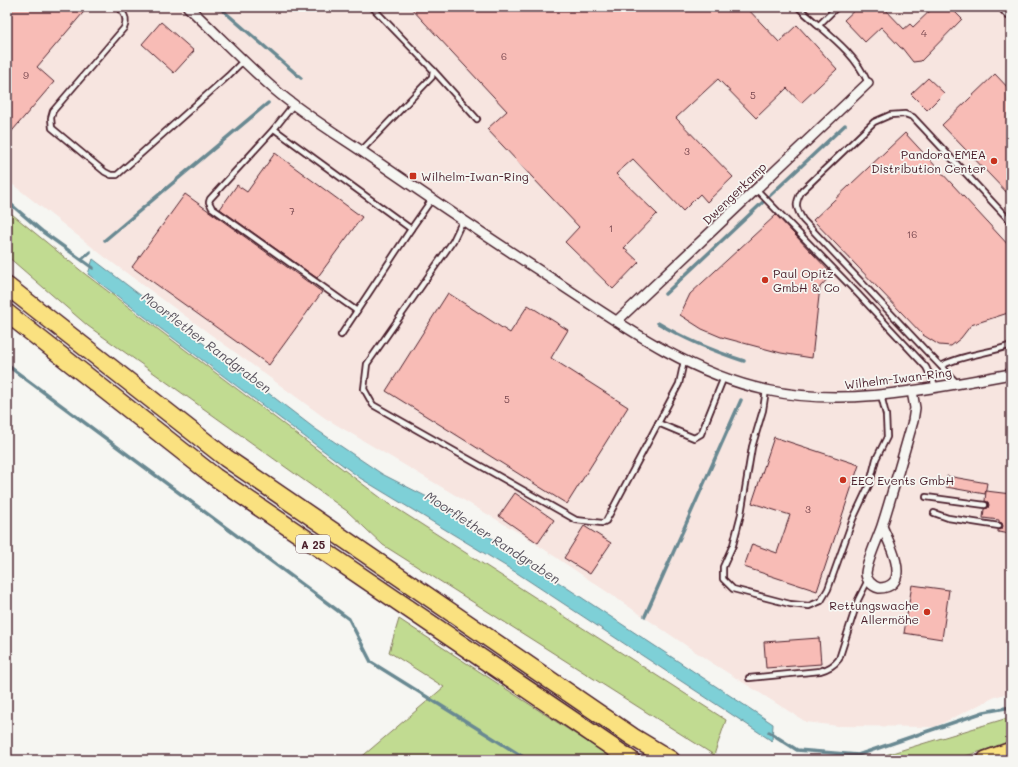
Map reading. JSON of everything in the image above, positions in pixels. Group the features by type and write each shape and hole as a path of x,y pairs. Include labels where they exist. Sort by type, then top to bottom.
{"highway":[{"name":"A 25","path":"7,286 226,458 633,737 671,760"},
{"name":"A 25","path":"7,314 215,477 631,760"},
{"path":"633,737 683,760"},
{"path":"986,760 1011,751"}],"street":[{"name":"Wilhelm-Iwan-Ring","path":"188,7 274,89 294,104 432,200 617,321 684,361 741,384 802,396 836,398 912,391 1011,374"},
{"name":"Dwengerkamp","path":"617,321 759,192 868,83"},
{"path":"882,526 897,569 896,578 892,585 884,588 875,586 868,580 866,572 882,526 913,420 915,408 912,391"}],"lane":[{"path":"119,7 126,17 124,28 53,111 51,118 52,128 105,172 111,175 117,175 244,60"},
{"path":"372,7 433,70 477,119"},
{"path":"798,7 854,59 862,70 868,83"},
{"path":"818,26 837,7"},
{"path":"1000,7 1008,16 1011,17"},
{"path":"362,151 432,77 433,70"},
{"path":"294,104 274,129 210,199 209,202 212,208 357,311"},
{"path":"958,383 803,220 796,209 798,199 802,192 874,122 890,115 905,114 913,117 1011,222"},
{"path":"274,129 411,229"},
{"path":"759,192 858,294 926,367 936,387"},
{"path":"341,335 411,229 432,200"},
{"path":"463,220 453,241 367,364 364,389 373,405 576,520 602,523 606,521 679,384 684,361"},
{"path":"941,366 952,360 998,350 1011,345"},
{"path":"658,423 694,438 701,434 724,377"},
{"path":"766,390 763,410 752,447 741,514 734,545 723,568 723,579 733,589 790,604 809,606 821,601 828,589 853,519 870,483 876,459 886,437 886,415 881,395"},
{"path":"926,497 985,505"},
{"path":"934,513 948,518 999,526"},
{"path":"749,678 820,671 834,665 839,659 858,600 868,580"}],"shaded area":[{"path":"7,7 1011,7 1011,692 995,697 935,727 838,726 806,722 709,661 526,537 325,418 106,258 7,180"}],"green space":[{"path":"7,210 85,274 385,501 726,720 714,755 383,545 347,511 88,326 7,256"},
{"path":"399,619 615,760 358,760 444,687 389,652"},
{"path":"1011,717 1011,742 953,760 869,760"}],"water":[{"path":"93,259 314,428 382,474 437,502 773,724 772,741 517,573 360,478 88,274"}],"building":[{"path":"7,7 88,7 37,67 54,82 7,137"},
{"path":"410,7 746,7 779,42 797,25 837,69 801,103 787,88 756,118 718,79 676,118 733,177 707,202 700,194 683,211 633,159 616,174 657,214 624,248 639,262 613,289 565,242 579,227 487,129 507,111"},
{"path":"858,7 883,7 904,29 910,24 913,27 934,7 950,7 962,19 921,61 913,62 902,48 881,27 865,42 844,20"},
{"path":"161,22 194,51 174,73 142,44"},
{"name":"Pandora EMEA Distribution Center","path":"995,74 1011,91 1011,197 942,125"},
{"path":"928,78 944,93 927,110 911,94"},
{"path":"905,133 1011,248 1011,312 971,325 961,338 951,346 939,345 923,335 813,220"},
{"path":"275,153 362,217 317,278 220,209 237,185 247,192"},
{"path":"185,194 322,292 269,365 132,267"},
{"name":"Paul Opitz GmbH & Co","path":"776,215 832,274 820,287 812,358 781,353 721,337 702,329 680,315 690,294"},
{"path":"448,293 510,333 528,305 568,330 551,358 628,407 567,504 386,391"},
{"path":"774,437 859,465 817,591 744,567 752,544 777,553 790,515 752,503"},
{"path":"947,476 987,483 985,494 946,487"},
{"path":"986,491 1011,494 1011,534 998,532 998,530 1002,529 1003,526 999,520 983,518 984,509 988,508 989,505 988,502 985,501"},
{"path":"515,493 554,520 538,543 499,516"},
{"path":"584,526 611,543 590,574 564,558"},
{"name":"Rettungswache Allermöhe","path":"912,585 949,590 942,639 904,633"},
{"path":"819,638 821,664 766,668 764,642"}],"waterway":[{"path":"219,7 301,78"},
{"path":"105,240 268,103"},
{"path":"665,294 845,125"},
{"name":"Moorflether Randgraben","path":"7,201 43,232 93,268"},
{"path":"82,259 90,252"},
{"path":"658,323 700,345 744,361"},
{"path":"7,365 349,619 371,662 528,760"},
{"path":"645,616 741,400"},
{"name":"Moorflether Randgraben","path":"769,732 797,750 858,755 984,712 1011,707"}],"place":[{"name":"Pandora EMEA Distribution Center","path":"994,161"},
{"name":"Wilhelm-Iwan-Ring","path":"413,176"},
{"name":"Paul Opitz GmbH & Co","path":"765,280"},
{"name":"EEC Events GmbH","path":"843,480"},
{"name":"Rettungswache Allermöhe","path":"927,612"}]}
